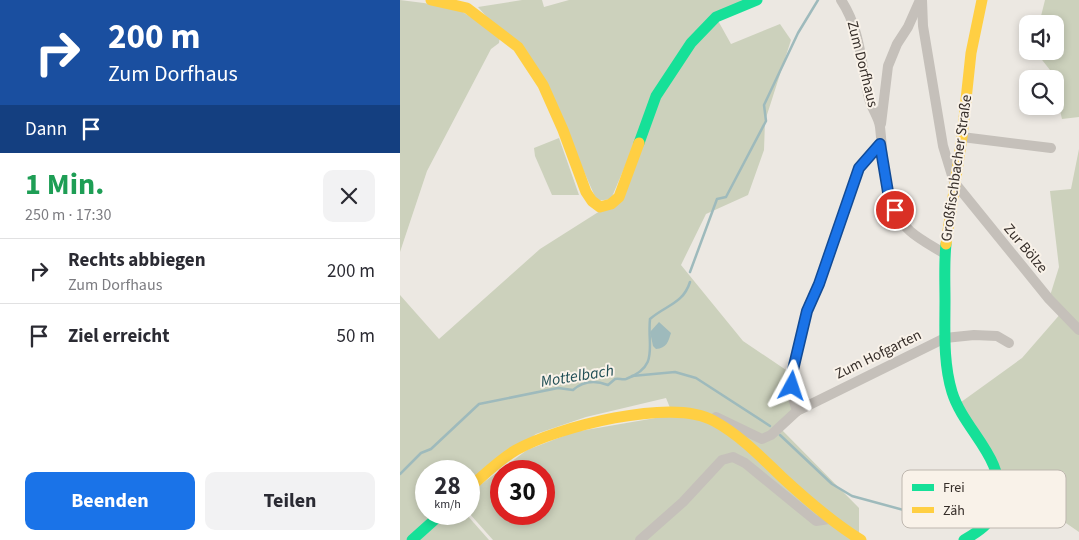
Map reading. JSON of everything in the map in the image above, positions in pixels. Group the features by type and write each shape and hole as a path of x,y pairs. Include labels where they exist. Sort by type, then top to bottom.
{"main road":[{"path":"430,0 467,8 518,47 543,85 563,130 586,192 592,201 600,206 611,204 619,196 656,96 691,43 716,17 757,0"},
{"name":"Großfischbacher Straße","path":"982,0 971,53 962,137 945,254 945,355 952,391 962,415 995,465 996,470"},
{"path":"480,479 516,450 548,436 584,426 658,412 686,411 708,417 738,437 829,518 860,540"},
{"path":"412,540 429,525"},
{"name":"Großfischbacher Straße","path":"964,540 983,528"}],"street":[{"name":"Zum Dorfhaus","path":"841,0 851,15 864,62 869,100 880,125 880,144 888,192 895,210 909,230 945,254"},
{"path":"880,125 888,66 897,44 908,27 921,0"},
{"path":"921,0 923,26 943,146 954,182"},
{"path":"962,137 1052,148"},
{"path":"797,411 793,398 792,374 807,311 819,284 859,168 880,144"},
{"name":"Zur Bölze","path":"954,182 1049,299 1079,330"},
{"path":"945,338 974,335 997,336 1009,343"},
{"name":"Zum Hofgarten","path":"708,417 719,416 762,439 771,436 797,411 945,338"},
{"path":"640,540 683,502 722,460 733,457 745,463 816,521 829,518"}],"green space":[{"path":"400,0 455,7 500,36 499,43 491,49 427,171 400,252"},
{"path":"522,0 542,0 544,7 569,0 750,0 711,17 647,115 611,199 597,201 545,84 478,7"},
{"path":"1045,0 1079,0 1079,117 1062,119 1061,115 1064,115 1064,70 1050,70 1042,60 1064,60 1064,15 1041,15"},
{"path":"716,17 731,44 780,24 791,40 765,121 764,150 748,195 706,214 681,265 743,341 792,374 797,411 780,428 859,508 859,540 493,540 480,525 480,485 490,478 490,525 555,525 555,460 514,460 527,450 574,432 673,415 666,398 586,417 536,434 501,460 490,460 490,468 480,476 480,460 415,460 415,525 423,525 406,540 400,540 400,295 439,339 540,249 611,204 656,96"},
{"path":"559,138 579,195 552,195 535,156 534,148"},
{"path":"1079,149 1079,532 1066,523 1066,470 991,470 957,405 1022,358 1062,312 1049,299 1059,267 1050,191 1071,189"},
{"path":"436,525 476,525 489,540 420,540"}],"water":[{"path":"659,322 671,333 665,346 656,349 653,346 650,332"}],"waterway":[{"name":"Mottelbach","path":"690,272 717,199 726,197 766,121 764,105 798,33 818,0"},
{"name":"Mottelbach","path":"400,474 421,453 431,449 479,404 558,388 573,390 589,382 608,385 615,379 626,379 637,374 644,368 650,355 650,319 678,300 690,282"},
{"path":"632,376 675,372 696,378 770,426"},
{"path":"780,435 832,484 852,496 902,510"}],"traffic: fast":[{"path":"639,143 656,96 691,43 716,17 757,0"},
{"path":"946,244 945,335 949,381 958,406 983,445 995,470"},
{"path":"412,540 429,525"},
{"path":"964,540 982,528"}],"traffic: slow":[{"path":"431,0 467,8 518,47 543,85 563,130 586,192 592,201 600,207 611,204 619,197 639,143"},
{"path":"946,244 962,137 971,53 982,0"},
{"path":"480,479 516,450 558,432 586,424 644,414 671,412 695,414 714,421 733,433 812,503 861,540"}],"route":[{"path":"792,386 792,374 807,311 819,284 859,168 880,144 888,192 895,210"}]}
